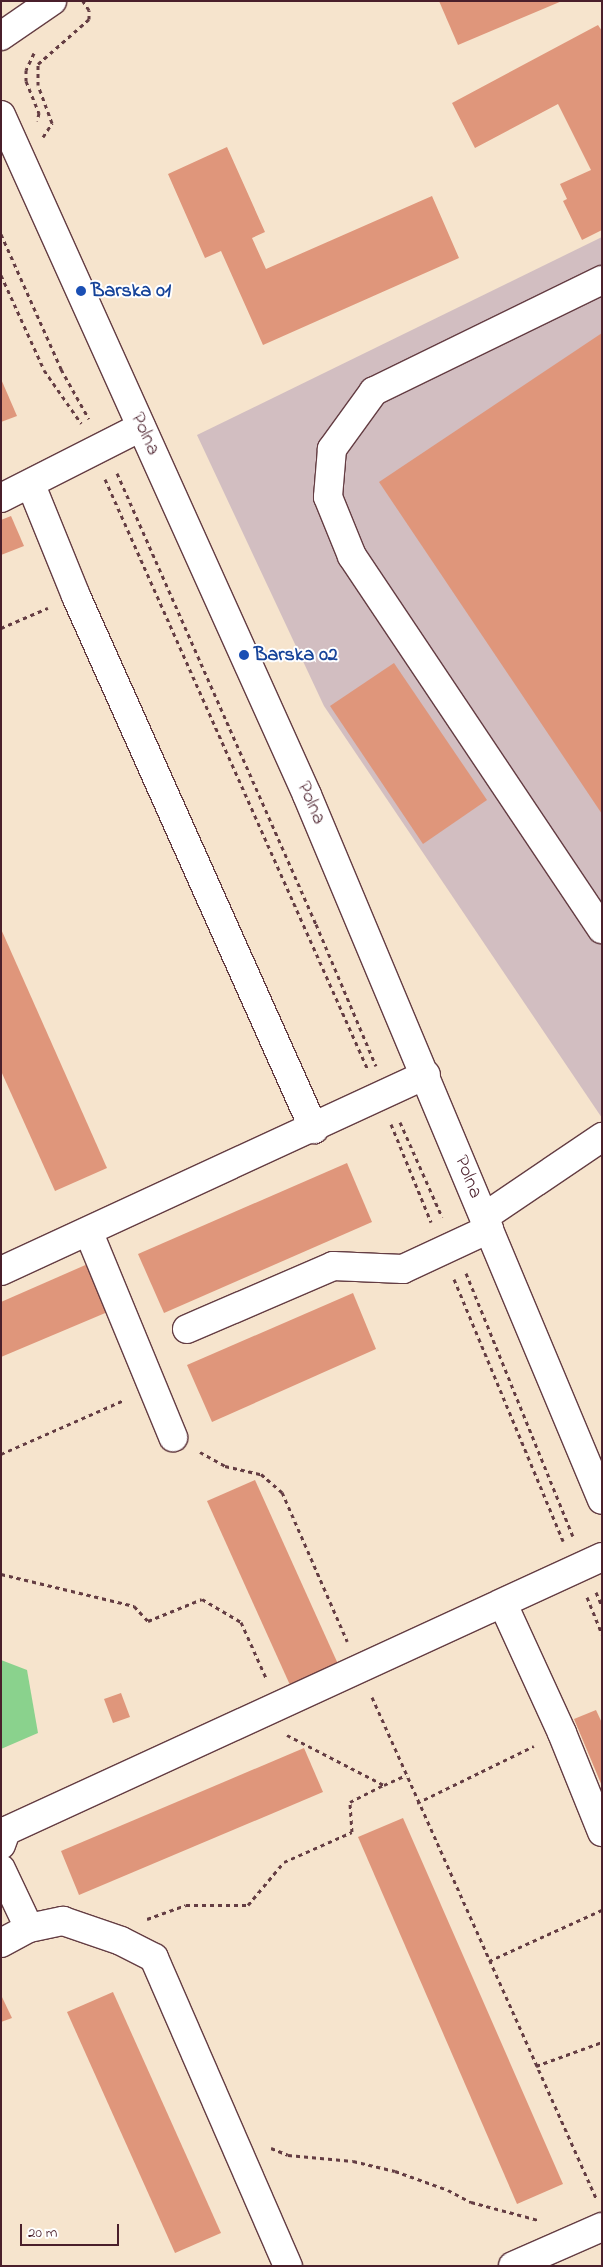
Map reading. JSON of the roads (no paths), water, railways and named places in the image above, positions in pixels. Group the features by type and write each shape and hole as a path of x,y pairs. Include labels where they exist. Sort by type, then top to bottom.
{"street":[{"path":"1,36 52,1"},
{"name":"Polna","path":"9,133 307,795 426,1075 602,1500"},
{"path":"602,280 374,391 332,449 328,498 352,556 602,928"},
{"path":"1,498 142,427"},
{"path":"30,485 76,596 314,1128"},
{"path":"1,1271 89,1233 426,1075"},
{"path":"186,1329 333,1266 403,1269 449,1248 487,1223 602,1137"},
{"path":"89,1233 173,1437"},
{"path":"1,1845 6,1831 278,1708 587,1564"},
{"path":"503,1604 562,1733 602,1832"},
{"path":"1,1869 29,1928"},
{"path":"1,1942 29,1928 63,1921 104,1935 154,1958 288,2266"},
{"path":"512,2266 596,2230"}],"place":[{"name":"Barska 01","path":"81,291"},
{"name":"Barska 02","path":"244,655"}]}
